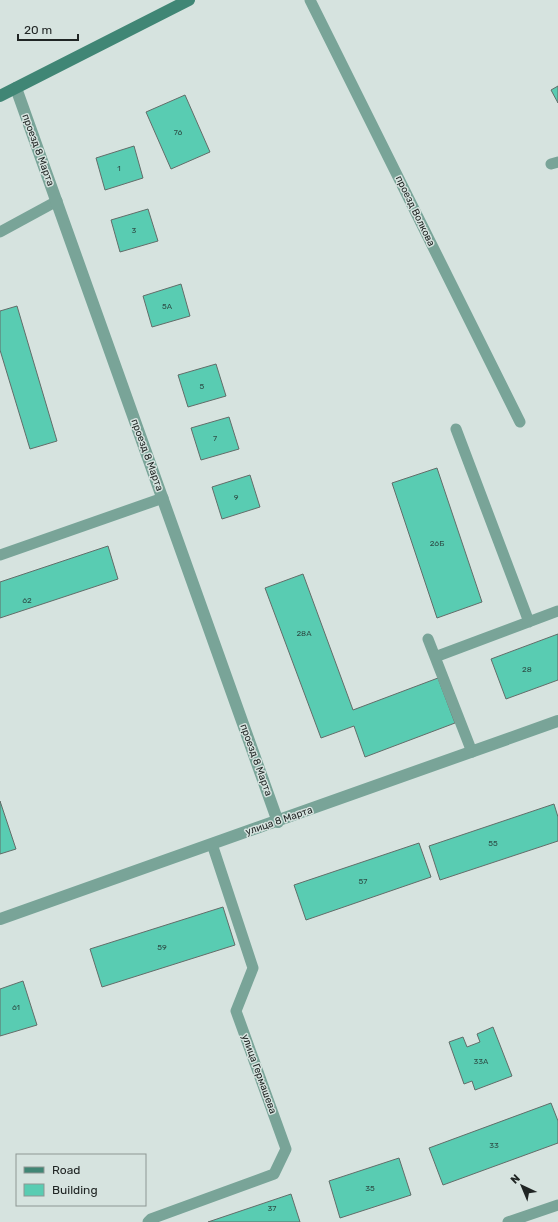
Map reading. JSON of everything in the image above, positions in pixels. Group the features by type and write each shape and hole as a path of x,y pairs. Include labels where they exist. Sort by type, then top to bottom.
{"main road":[{"path":"0,96 189,0"}],"street":[{"name":"проезд 8 Марта","path":"16,88 278,822"},
{"name":"улица 8 Марта","path":"0,919 278,822 558,721"}],"lane":[{"name":"проезд Волкова","path":"310,0 520,422"},
{"path":"0,232 57,201"},
{"path":"456,429 529,622"},
{"path":"0,555 163,498"},
{"path":"435,657 558,611"},
{"path":"428,639 472,752"},
{"name":"улица Гермашева","path":"148,1222 151,1219 274,1174 286,1149 236,1011 253,968 212,844"},
{"path":"508,1222 558,1205"}],"building":[{"path":"558,86 558,103 551,90"},
{"path":"185,95 210,152 171,169 146,112"},
{"path":"134,146 143,178 105,190 96,158"},
{"path":"148,209 158,241 120,252 111,220"},
{"path":"181,284 190,316 152,327 143,296"},
{"path":"17,306 57,441 30,449 0,350 0,311"},
{"path":"216,364 226,396 188,407 178,375"},
{"path":"229,417 239,449 201,460 191,428"},
{"path":"437,468 482,602 437,618 392,483"},
{"path":"250,475 260,507 222,519 212,487"},
{"path":"108,546 118,579 0,618 0,582"},
{"path":"303,574 353,710 438,678 455,723 365,757 354,726 321,738 265,588"},
{"path":"558,634 558,680 506,699 491,659"},
{"path":"0,801 16,849 0,854"},
{"path":"554,804 558,817 558,841 440,880 429,846"},
{"path":"419,843 431,877 306,920 294,885"},
{"path":"223,907 235,945 102,987 90,949"},
{"path":"23,981 37,1025 0,1036 0,989"},
{"path":"493,1027 512,1076 475,1090 472,1081 464,1084 449,1042 463,1037 467,1047 480,1042 477,1034"},
{"path":"551,1103 558,1121 558,1143 443,1185 429,1148"},
{"path":"399,1158 411,1195 340,1218 329,1181"},
{"path":"291,1194 300,1222 208,1222"}]}
